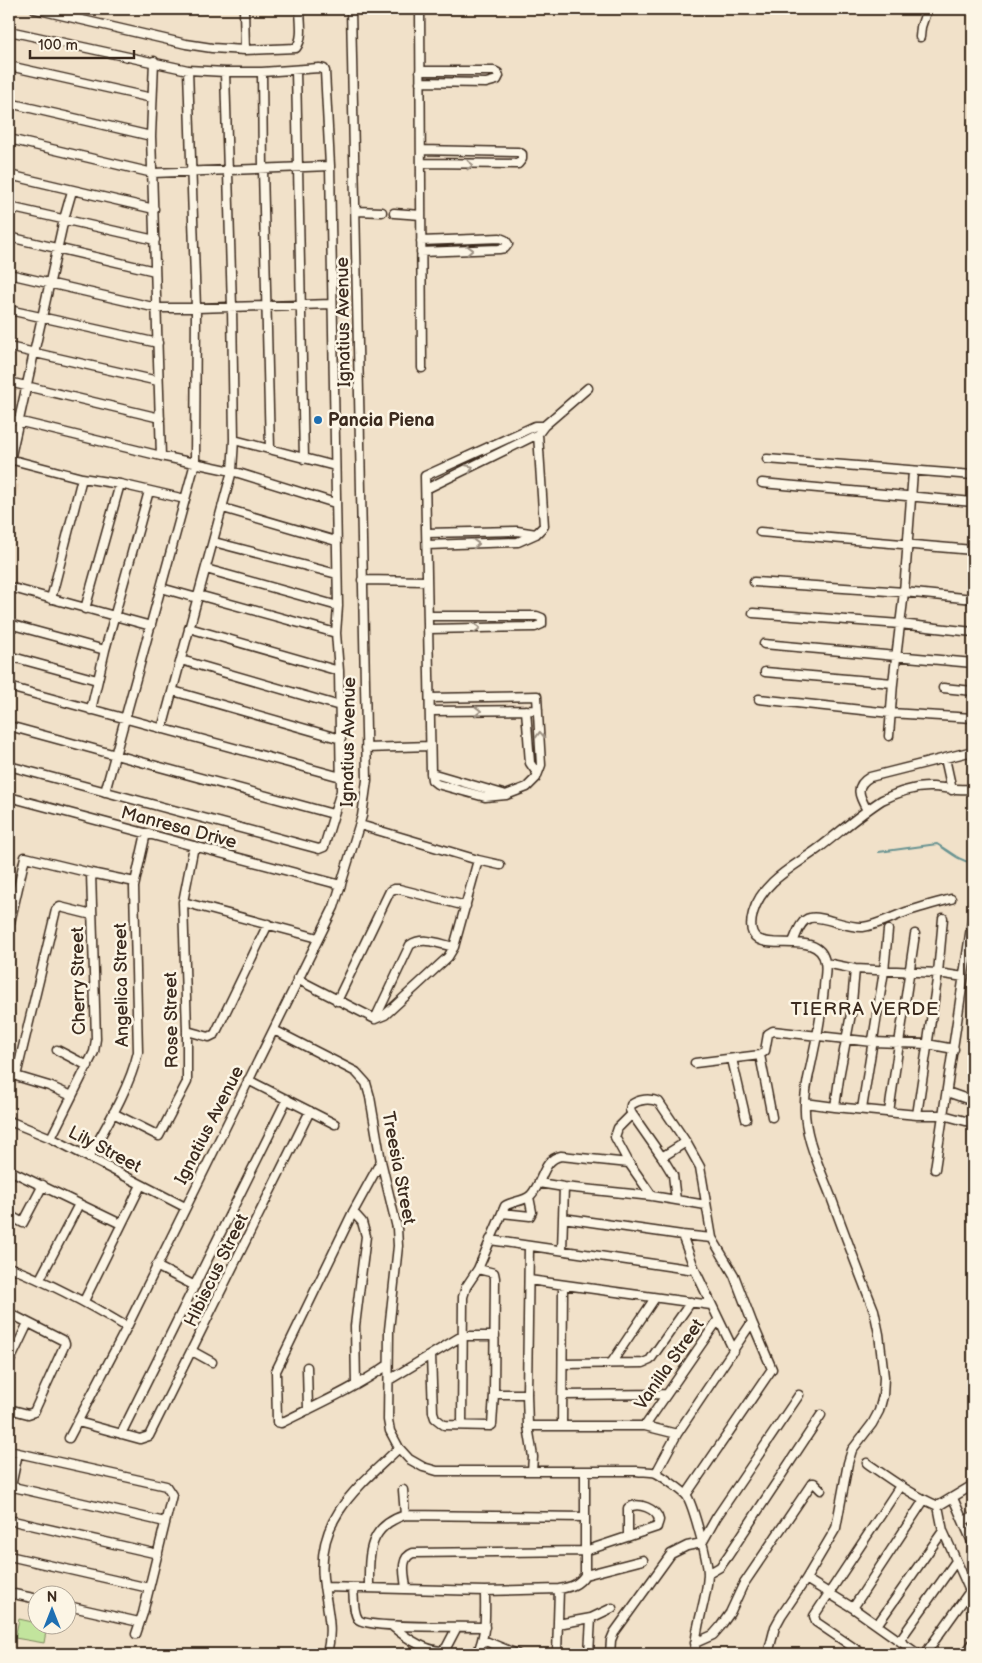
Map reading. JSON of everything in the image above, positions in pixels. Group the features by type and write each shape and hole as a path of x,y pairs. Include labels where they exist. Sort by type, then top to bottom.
{"street":[{"path":"40,9 186,44 245,50 296,48 300,44 301,38 300,9"},
{"path":"244,9 245,50"},
{"name":"Ignatius Avenue","path":"69,1438 127,1327 334,907 360,825 366,793 366,748 351,9"},
{"path":"420,9 422,368"},
{"path":"920,37 920,27 927,9"},
{"path":"9,31 188,70 262,72 322,68 325,71 330,166 338,606 336,633 341,739 340,799 333,814 324,847 319,849 9,766"},
{"path":"154,62 152,136 161,456"},
{"path":"9,66 152,98"},
{"path":"105,792 195,462 196,308 188,70"},
{"path":"296,70 304,459"},
{"path":"420,71 494,71 498,72 499,76 497,80 486,83 420,82"},
{"path":"162,729 232,471 234,440 232,307 225,72"},
{"path":"262,72 270,449"},
{"path":"9,103 152,136"},
{"path":"9,140 153,173 330,166"},
{"path":"421,150 518,152 522,154 518,164 421,164"},
{"path":"9,175 154,209"},
{"path":"72,191 9,460 82,478 120,484 184,499"},
{"path":"9,207 155,240"},
{"path":"356,211 382,212"},
{"path":"394,213 421,215"},
{"path":"9,237 156,271"},
{"path":"421,241 500,238 508,244 505,248 499,249 421,252"},
{"path":"9,274 157,308 332,304"},
{"path":"9,310 158,343"},
{"path":"9,347 158,381"},
{"path":"9,382 160,418"},
{"path":"426,489 538,434 544,426 588,388"},
{"path":"9,419 161,456 232,471 335,502"},
{"path":"430,698 538,696 541,764 536,778 527,787 506,795 485,797 437,784 432,780 430,746 426,474 535,426 544,426"},
{"path":"427,546 518,542 536,534 544,526 538,434"},
{"path":"234,440 335,466"},
{"path":"767,459 913,472 973,475"},
{"path":"889,736 893,682 904,592 913,472"},
{"path":"51,599 82,478"},
{"path":"762,483 973,502"},
{"path":"86,609 120,484"},
{"path":"91,710 97,680 149,491"},
{"path":"223,508 336,542"},
{"path":"427,533 517,531 536,534"},
{"path":"760,532 973,550"},
{"path":"214,542 337,574"},
{"path":"206,569 338,606"},
{"path":"362,580 427,580"},
{"path":"754,582 904,592 973,599"},
{"path":"9,587 151,626"},
{"path":"161,588 336,633"},
{"path":"753,613 900,624 973,632"},
{"path":"428,616 537,616 542,618 542,624 535,627 428,629"},
{"path":"9,624 105,650"},
{"path":"189,628 339,671"},
{"path":"764,644 973,663"},
{"path":"9,656 97,680"},
{"path":"180,660 340,706"},
{"path":"765,672 893,682"},
{"path":"9,687 341,777"},
{"path":"943,688 973,691"},
{"path":"173,691 341,739"},
{"path":"759,699 890,713 973,718"},
{"path":"526,710 530,763 537,773"},
{"path":"430,711 538,710"},
{"path":"9,726 333,814"},
{"path":"366,748 430,746"},
{"path":"867,810 861,798 860,789 863,781 870,777 973,750"},
{"path":"945,758 952,790"},
{"path":"768,1654 781,1616 806,1579 836,1528 852,1450 862,1439 879,1411 884,1396 884,1377 874,1310 817,1160 806,1125 805,1103 817,1036 826,963 820,951 811,946 793,942 781,943 760,940 753,935 751,926 754,912 761,895 778,877 882,800 910,789 932,787 952,790 973,789"},
{"name":"Manresa Drive","path":"9,797 342,885"},
{"path":"360,825 478,860 500,864"},
{"name":"Angelica Street","path":"90,1157 113,1114 138,1052 135,882 146,834"},
{"name":"Rose Street","path":"113,1114 159,1136 190,1083 183,902 194,846"},
{"path":"9,926 25,857 135,882"},
{"path":"298,979 337,1001 375,1019 385,1015 448,958 454,947 478,860"},
{"name":"Cherry Street","path":"51,1138 94,1052 96,1038 91,873"},
{"path":"337,1001 390,891 399,889 466,906"},
{"path":"793,942 803,922 809,918 863,927 951,899"},
{"path":"183,902 318,938"},
{"path":"72,1096 49,1086 12,1075 57,908 92,915"},
{"path":"935,1169 973,914"},
{"path":"916,1115 938,973 943,918"},
{"path":"187,1031 209,1037 215,1034 268,924"},
{"path":"862,1109 884,970 888,930"},
{"path":"889,1112 915,934"},
{"path":"375,1019 410,945 424,940 454,947"},
{"path":"826,963 855,969 938,973 964,977"},
{"path":"835,1107 851,1014 855,969"},
{"name":"Treesia Street","path":"274,1030 350,1068 366,1083 397,1228 398,1246 389,1330 388,1420 390,1432 399,1448"},
{"path":"695,1063 760,1055 765,1051 768,1034 777,1031 873,1042 927,1044 954,1049"},
{"path":"57,1050 88,1066"},
{"path":"760,1055 772,1117"},
{"path":"732,1058 746,1119"},
{"path":"248,1080 335,1124"},
{"path":"947,1092 973,1099"},
{"path":"78,1422 121,1434 287,1099"},
{"path":"676,1200 673,1175 632,1114 630,1108 635,1102 653,1100 659,1102 686,1142 701,1171 712,1238 734,1275 772,1369 686,1495"},
{"path":"805,1103 916,1115 943,1115 973,1123"},
{"name":"Hibiscus Street","path":"121,1434 140,1439 149,1436 310,1111"},
{"path":"632,1114 618,1128 615,1137 629,1163 652,1196"},
{"name":"Lily Street","path":"9,1121 51,1138 90,1157 185,1207"},
{"path":"662,1157 686,1142"},
{"path":"502,1213 530,1216 532,1212 530,1197 550,1161 554,1158 561,1156 629,1163"},
{"path":"381,1160 353,1212 276,1371 278,1422 281,1423 308,1410 356,1385 388,1365"},
{"path":"9,1170 121,1224"},
{"path":"539,1183 652,1196 706,1205"},
{"path":"9,1215 23,1223 43,1185"},
{"path":"84,1301 141,1185"},
{"path":"562,1250 564,1187"},
{"path":"462,1425 464,1293 478,1269 507,1204 530,1197"},
{"path":"40,1279 79,1204"},
{"path":"353,1212 362,1222 366,1236 355,1326 356,1385"},
{"path":"563,1218 712,1238"},
{"path":"682,1235 694,1270 734,1351"},
{"path":"490,1240 694,1270"},
{"path":"529,1246 527,1394 528,1426 533,1457 532,1471"},
{"path":"156,1266 195,1286"},
{"path":"9,1267 40,1279 84,1301 127,1327"},
{"path":"431,1355 433,1412 435,1418 444,1425 492,1425 495,1275 478,1269"},
{"path":"529,1280 710,1305"},
{"path":"562,1426 563,1284"},
{"path":"612,1362 655,1298"},
{"path":"563,1364 643,1362 650,1360 691,1302"},
{"path":"9,1313 65,1343 34,1412 28,1414 9,1409"},
{"name":"Vanilla Street","path":"645,1426 718,1320"},
{"path":"9,1363 28,1322"},
{"path":"656,1473 677,1434 752,1322"},
{"path":"389,1380 462,1336 495,1336"},
{"path":"192,1351 212,1362"},
{"path":"307,1367 308,1410"},
{"path":"494,1394 527,1394"},
{"path":"563,1395 666,1394"},
{"path":"610,1654 611,1640 614,1633 671,1554 687,1546 702,1543 716,1518 799,1395"},
{"path":"708,1574 720,1568 821,1415"},
{"path":"528,1426 645,1426 677,1434"},
{"path":"334,1654 322,1568 324,1548 332,1521 350,1496 399,1448 409,1459 423,1467 436,1471 636,1471 656,1473 686,1495 707,1558 708,1574 697,1628 695,1654"},
{"path":"9,1450 166,1486 172,1495 143,1613 136,1634"},
{"path":"9,1496 18,1453"},
{"path":"867,1463 900,1486 938,1506"},
{"path":"324,1587 406,1588 485,1592 571,1587 580,1583 585,1575 585,1471"},
{"path":"695,1643 713,1636 720,1627 730,1613 743,1585 812,1483 821,1490"},
{"path":"938,1506 973,1485"},
{"path":"10,1486 165,1522"},
{"path":"864,1654 816,1622 814,1616 900,1486"},
{"path":"403,1490 405,1515"},
{"path":"953,1498 973,1544"},
{"path":"853,1608 924,1500"},
{"path":"406,1588 404,1561 412,1553 585,1551 656,1527 659,1521 658,1517 640,1504 628,1508 628,1536"},
{"path":"925,1654 969,1594 970,1589 943,1531 938,1506"},
{"path":"369,1588 370,1552 374,1541 382,1528 389,1522 405,1515 585,1517"},
{"path":"964,1521 973,1516"},
{"path":"9,1520 158,1554"},
{"path":"877,1625 943,1531"},
{"path":"9,1556 149,1588"},
{"path":"585,1575 643,1560"},
{"path":"900,1640 956,1561"},
{"path":"806,1579 853,1608 918,1654"},
{"path":"353,1588 359,1620 391,1626 485,1627"},
{"path":"557,1654 559,1589"},
{"path":"477,1654 483,1640 485,1627 485,1592"},
{"path":"9,1593 28,1597"},
{"path":"78,1608 139,1622"},
{"path":"558,1624 591,1618 612,1608"},
{"path":"589,1654 591,1618"},
{"path":"391,1626 404,1636 435,1650 446,1648 457,1626"},
{"path":"327,1654 331,1636"},
{"path":"483,1640 516,1654"},
{"path":"965,1654 973,1643"}],"shaded area":[{"path":"9,483 19,485 9,519"}],"green space":[{"path":"19,1619 28,1621 28,1636 45,1636 44,1643 15,1638"}],"waterway":[{"path":"879,852 937,844 959,858 973,863"}],"place":[{"name":"Pancia Piena","path":"318,420"}],"district":[{"name":"TIERRA VERDE","path":"865,1008"}]}
